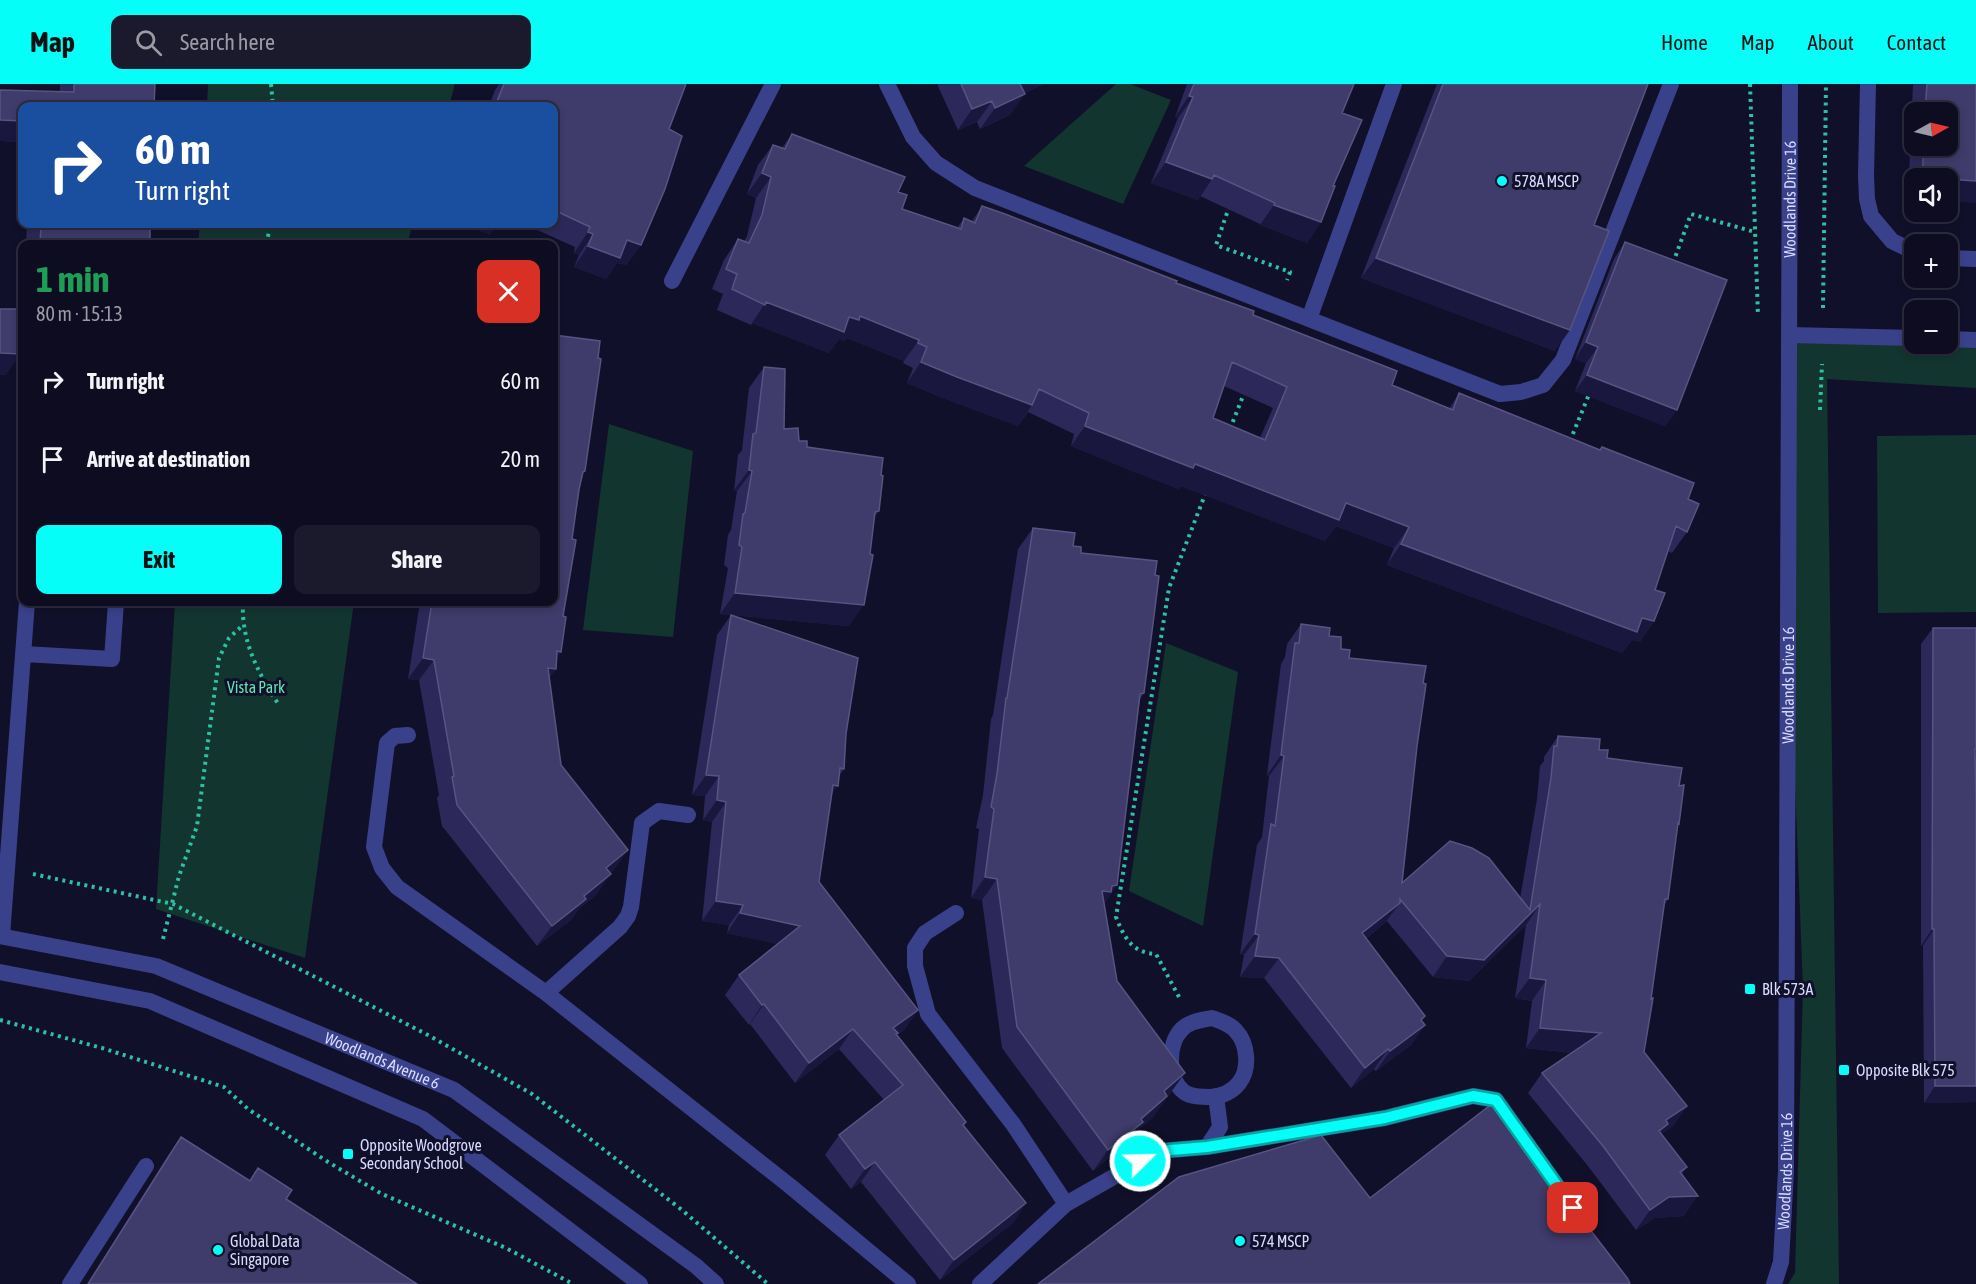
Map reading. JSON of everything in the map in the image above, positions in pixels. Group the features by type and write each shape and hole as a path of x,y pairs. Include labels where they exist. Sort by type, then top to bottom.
{"street":[{"path":"672,281 772,84"},
{"path":"887,84 912,137 936,163 975,188 1500,394 1521,392 1543,385 1563,360 1671,84"},
{"path":"1309,319 1394,84"},
{"name":"Woodlands Drive 16","path":"1774,1284 1781,1262 1786,1171 1790,84"},
{"path":"1868,84 1866,199 1871,216 1892,241 1904,247"},
{"path":"1958,258 1976,259"},
{"path":"1790,335 1904,338"},
{"path":"1958,339 1976,340"},
{"path":"1,936 27,606"},
{"path":"24,654 112,659 116,606"},
{"path":"408,735 395,736 387,743 374,847 382,868 397,887 546,993 790,1186 908,1284"},
{"path":"546,993 620,927 628,916 642,822 659,811 688,815"},
{"path":"956,913 925,933 915,948 915,966 928,1014 1013,1124 1066,1204"},
{"name":"Woodlands Avenue 6","path":"1,936 156,966 454,1090 696,1266 716,1284"},
{"path":"0,972 150,1001 423,1119 640,1284"},
{"path":"1212,1018 1226,1024 1236,1032 1243,1043 1246,1059 1244,1074 1239,1083 1229,1092 1216,1096 1200,1097 1185,1092 1175,1081 1171,1065 1174,1044 1182,1029 1197,1020 1212,1018"},
{"path":"1207,1147 1220,1127 1216,1096"},
{"path":"980,1284 1066,1204 1159,1151 1207,1147 1385,1118 1473,1096 1496,1100 1579,1218"},
{"path":"70,1284 146,1166"}],"path":[{"path":"271,84 273,102"},
{"path":"1823,336 1826,84"},
{"path":"1227,213 1216,244 1290,272 1277,306"},
{"path":"1672,265 1691,214 1755,232"},
{"path":"1227,436 1248,382"},
{"path":"1567,450 1593,383"},
{"path":"1192,1023 1156,954 1145,954 1124,939 1116,917 1169,588 1206,491"},
{"path":"243,606 243,625 259,674 279,705"},
{"path":"156,966 179,876 197,826 219,658 229,638 243,625"},
{"path":"0,1020 102,1048 224,1087 248,1109 328,1162 382,1194 506,1248 573,1284"}],"green space":[{"path":"208,84 455,84 450,102 207,102"},
{"path":"1116,84 1130,84 1171,100 1123,204 1024,166"},
{"path":"200,228 412,228 408,240 198,240"},
{"path":"1790,335 1904,343 1904,354 1958,354 1958,342 1976,340 1976,388 1827,379 1839,1284 1788,1284 1795,1273 1803,988 1791,679"},
{"path":"609,424 693,451 673,637 583,630"},
{"path":"1976,435 1976,612 1878,613 1877,436"},
{"name":"Vista Park","path":"175,606 353,606 305,958 156,909"},
{"path":"1166,643 1238,672 1203,926 1129,891"}],"building":[{"path":"74,84 155,84 154,102 18,102 18,121 0,120 0,90 74,92"},
{"path":"504,84 686,84 669,129 682,136 665,189 641,245 627,240 620,258 588,246 593,234 588,232 590,227 558,212 558,102 497,102"},
{"path":"961,84 1020,84 1025,94 995,108 992,101 972,109"},
{"path":"1194,84 1354,84 1342,113 1362,120 1333,186 1335,186 1321,222 1274,205 1275,203 1214,175 1212,179 1166,162 1193,97 1189,96"},
{"name":"578A MSCP","path":"1443,84 1648,84 1594,225 1609,231 1570,330 1376,258"},
{"path":"1927,84 1976,84 1976,181 1958,180 1958,168 1923,168 1923,156 1958,156 1958,102 1926,102"},
{"path":"792,134 905,177 898,192 907,195 902,209 961,229 964,218 975,223 982,206 1177,281 1176,283 1254,311 1253,315 1397,371 1392,385 1453,410 1459,393 1600,450 1602,447 1694,483 1688,499 1699,504 1687,532 1676,526 1655,590 1665,593 1654,621 1642,618 1637,632 1401,544 1409,527 1346,503 1339,520 1195,464 1193,468 1085,426 1089,413 1039,389 1032,405 921,362 927,347 918,343 919,340 860,316 859,320 849,317 844,332 766,302 765,305 732,289 737,274 726,269 738,239 749,243 762,215 771,177 762,173 773,145 785,149","holes":["1232,362 1287,387 1265,440 1213,418"]},
{"path":"41,228 150,228 150,240 40,240"},
{"path":"1625,242 1727,280 1677,410 1587,375 1598,347 1586,342"},
{"path":"0,309 18,309 18,354 0,353"},
{"path":"558,336 600,341 598,358 601,359 585,471 579,489 572,539 576,540 563,616 566,617 561,652 557,651 556,669 548,668 561,765 628,850 606,868 611,874 584,896 586,899 552,926 457,805 434,660 423,658 431,606 558,606"},
{"path":"764,367 785,369 784,429 798,428 799,441 807,441 807,447 883,458 879,511 875,512 870,554 873,555 864,605 735,593 742,547 739,545 743,514 752,471 749,470 753,434 756,433"},
{"path":"1033,528 1075,533 1073,546 1081,547 1081,553 1157,561 1155,575 1159,576 1144,693 1140,694 1117,885 1112,886 1111,892 1102,891 1117,981 1185,1073 1164,1091 1167,1096 1141,1119 1143,1122 1108,1150 1017,1027 997,879 985,877 994,809 991,807"},
{"path":"731,615 858,658 846,734 844,769 840,768 838,786 833,785 819,882 918,1010 893,1028 898,1033 896,1034 966,1122 963,1125 1026,1203 954,1260 875,1162 865,1169 839,1135 903,1085 853,1029 809,1063 739,975 800,926 740,913 743,905 716,901 726,802 717,800 719,776 706,775"},
{"path":"1301,624 1330,628 1329,636 1341,637 1341,649 1350,650 1349,658 1426,666 1423,683 1426,684 1402,883 1450,841 1472,848 1489,858 1530,910 1554,746 1557,746 1558,736 1600,739 1599,750 1608,750 1607,758 1682,768 1679,786 1684,785 1679,824 1668,899 1665,899 1644,1052 1687,1106 1666,1120 1668,1124 1659,1131 1687,1167 1680,1172 1698,1196 1669,1197 1650,1210 1603,1146 1542,1073 1601,1033 1540,1028 1546,980 1530,978 1540,904 1484,960 1447,956 1400,899 1400,903 1362,933 1425,1016 1421,1020 1425,1025 1390,1051 1388,1049 1365,1068 1279,958 1255,956 1259,935 1255,934 1271,824 1275,826 1284,756 1281,755 1295,643 1299,643"},
{"path":"1933,628 1976,628 1976,1086 1935,1086 1934,929 1932,929"},
{"path":"1493,1103 1630,1284 1038,1284 1179,1177 1321,1135 1370,1198"},
{"name":"Global Data Singapore","path":"181,1137 250,1181 258,1168 292,1190 286,1199 417,1284 88,1284"}],"place":[{"name":"578A MSCP","path":"1502,181"},
{"name":"Blk 573A","path":"1750,989"},
{"name":"Opposite Blk 575","path":"1844,1070"},
{"name":"Opposite Woodgrove Secondary School","path":"348,1154"},
{"name":"574 MSCP","path":"1240,1241"},
{"name":"Global Data Singapore","path":"218,1250"}],"route":[{"path":"1140,1161 1159,1151 1207,1147 1385,1118 1473,1096 1496,1100 1573,1208"}]}
